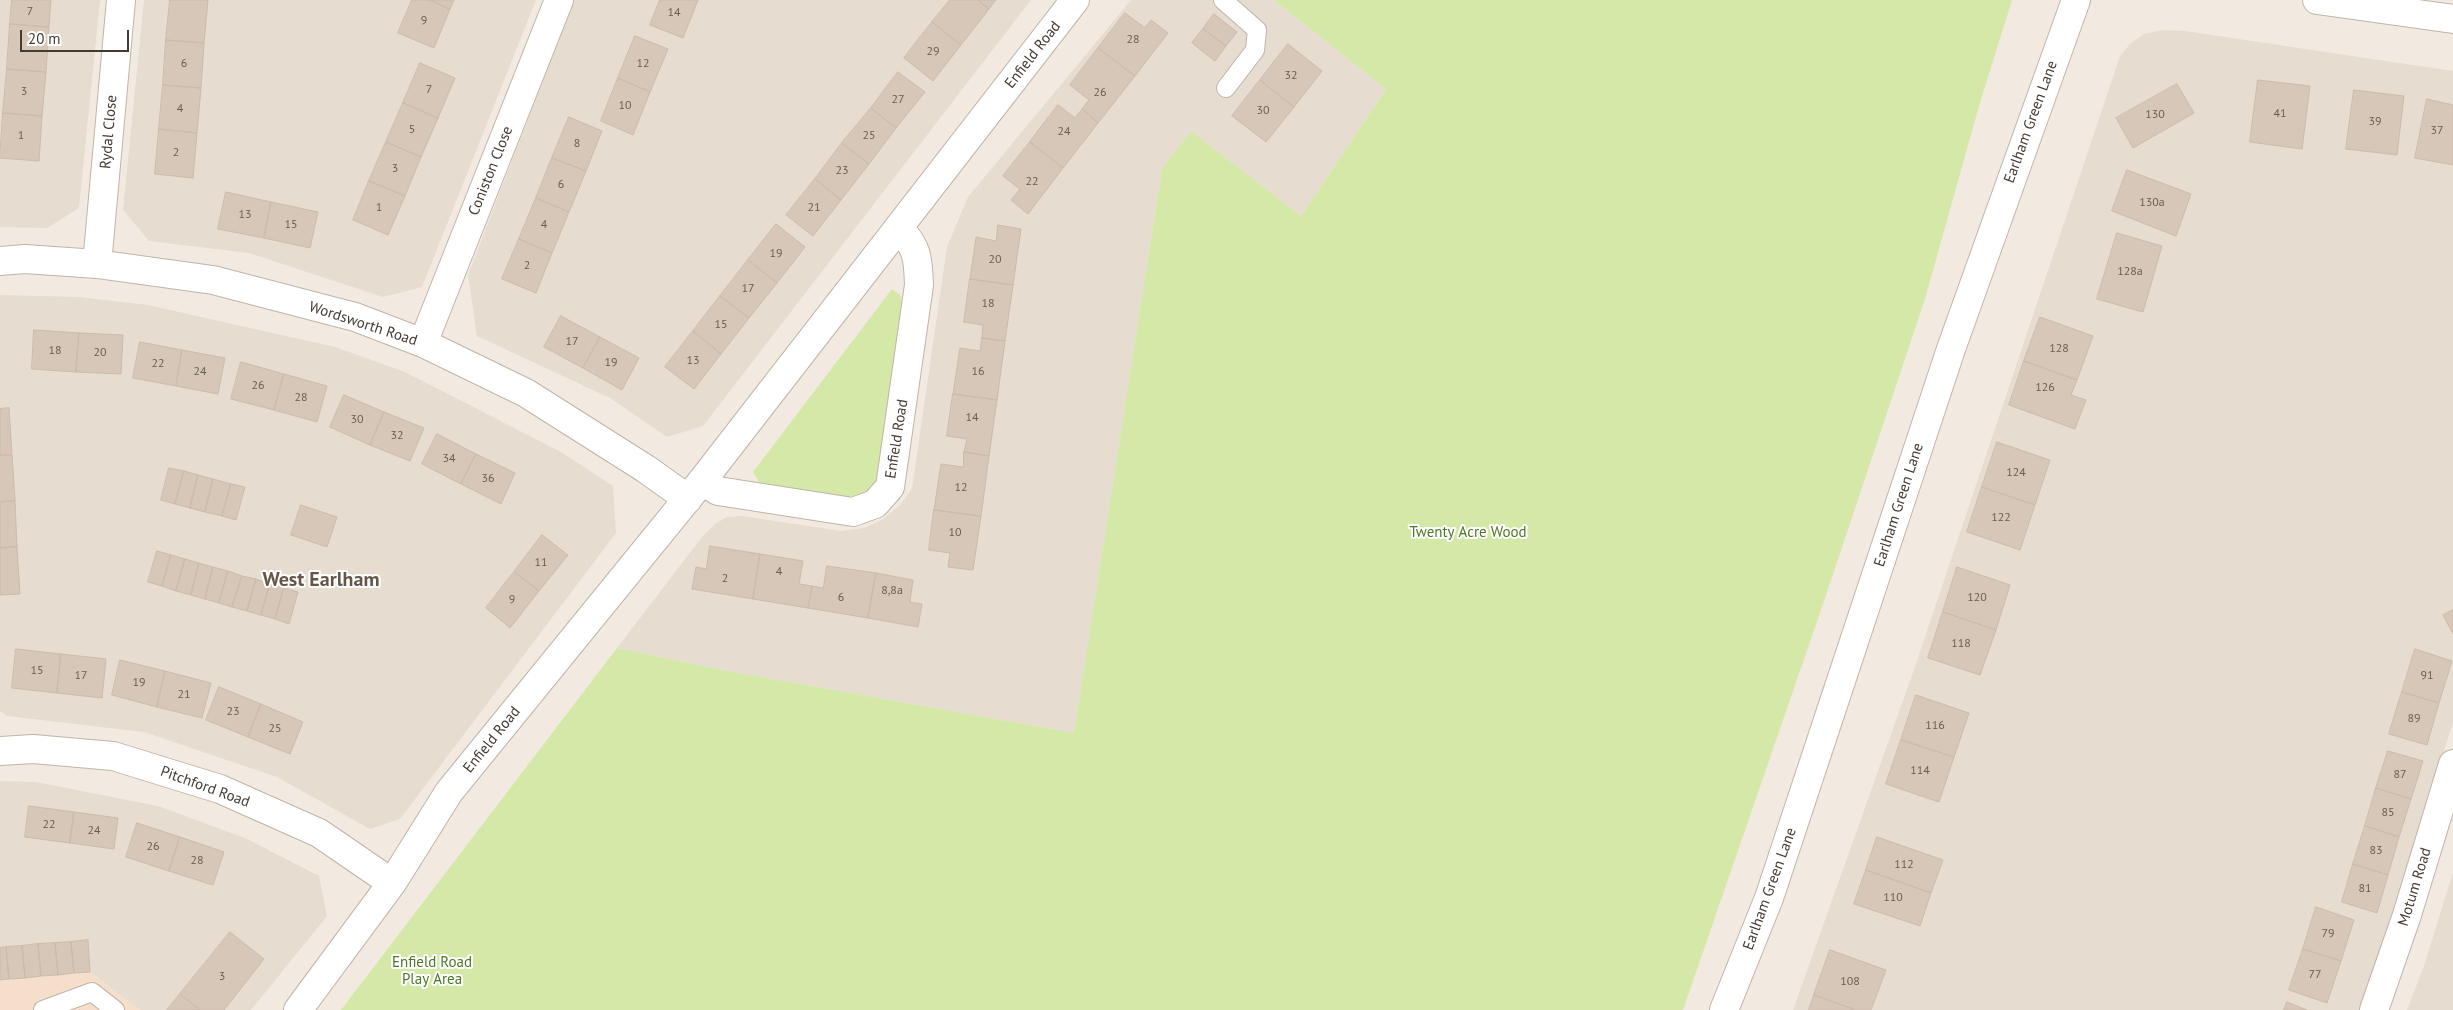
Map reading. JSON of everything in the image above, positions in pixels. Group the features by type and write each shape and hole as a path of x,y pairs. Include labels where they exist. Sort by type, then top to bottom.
{"street":[{"name":"Rydal Close","path":"97,264 121,0"},
{"name":"Coniston Close","path":"424,343 559,0"},
{"name":"Enfield Road","path":"298,1010 392,882 449,792 695,490 1075,0"},
{"name":"Earlham Green Lane","path":"1724,1010 1769,898 1951,349 2076,0"},
{"path":"2317,0 2453,19"},
{"name":"Enfield Road","path":"695,490 718,491 853,512 875,504 890,487 919,285 918,257 911,241 898,228"},
{"name":"Wordsworth Road","path":"0,261 25,259 97,264 213,280 355,317 424,343 526,393 646,469 695,490"},
{"name":"Pitchford Road","path":"0,751 33,749 113,756 220,789 319,833 392,882"},
{"name":"Motum Road","path":"2374,1010 2407,915 2453,764"}],"lane":[{"path":"1223,0 1256,30 1255,50 1226,88"},
{"path":"43,1010 92,992 115,1010"}],"shaded area":[{"path":"0,0 100,0 79,208 47,228 0,227"},
{"path":"144,0 536,0 422,287 383,297 249,253 149,241 123,210"},
{"path":"574,0 1031,0 703,426 667,437 610,398 477,336 468,275"},
{"path":"1131,0 1274,0 1386,89 1301,216 1191,131 1162,169 1074,733 722,670 617,648 702,537 715,524 727,517 742,516 841,531 864,528 882,520 900,505 912,489 947,247 968,197"},
{"path":"2162,30 2185,31 2453,71 2453,722 2366,1010 1793,1010 1915,667 2120,56 2130,44 2144,34"},
{"path":"0,295 79,297 148,305 335,347 405,372 561,452 613,486 616,533 400,819 370,829 277,777 144,732 7,716 0,711"},
{"path":"0,781 36,782 158,806 245,838 319,876 327,916 251,1010 140,1010 90,972 0,980"},
{"path":"2453,872 2453,1010 2407,1010 2424,966"},
{"path":"90,972 140,1010 0,1010 0,980"}],"green space":[{"name":"Twenty Acre Wood","path":"1274,0 2012,0 1979,106 1925,299 1821,610 1683,1010 341,1010 617,648 722,670 1074,733 1162,169 1191,131 1301,216 1386,89"},
{"path":"892,289 900,295 903,305 881,470 875,486 867,493 858,496 846,496 815,493 759,482 753,472"}],"building":[{"path":"12,0 51,0 49,27 10,24"},
{"path":"170,0 208,0 204,43 166,40"},
{"path":"412,0 430,0 450,9 434,48 398,33"},
{"path":"430,0 454,0 450,9"},
{"path":"660,0 698,0 683,38 650,25"},
{"path":"950,0 978,0 989,9 961,45 932,22"},
{"path":"978,0 996,0 989,9"},
{"path":"1125,13 1145,28 1151,20 1168,33 1135,76 1098,48"},
{"path":"1214,14 1237,32 1226,46 1203,29"},
{"path":"932,22 961,45 933,81 904,58"},
{"path":"10,24 49,27 46,72 7,69"},
{"path":"1203,29 1226,46 1215,61 1192,43"},
{"path":"635,36 668,49 650,92 618,78"},
{"path":"166,40 204,43 201,88 163,85"},
{"path":"1288,44 1322,71 1294,107 1260,80"},
{"path":"1098,48 1135,76 1098,123 1082,109 1089,100 1070,85"},
{"path":"420,63 455,78 438,118 403,103"},
{"path":"7,69 46,72 42,116 3,113"},
{"path":"898,72 925,92 896,128 871,108"},
{"path":"618,78 650,92 633,135 601,121"},
{"path":"1260,80 1294,107 1266,142 1232,116"},
{"path":"2258,80 2310,86 2302,149 2250,142"},
{"path":"2177,84 2194,113 2133,148 2116,118"},
{"path":"163,85 201,88 197,133 159,129"},
{"path":"2354,90 2404,96 2397,155 2346,149"},
{"path":"2427,99 2453,105 2453,165 2415,158"},
{"path":"403,103 438,118 421,157 386,142"},
{"path":"1058,105 1075,118 1082,109 1098,123 1063,168 1030,142"},
{"path":"871,108 896,128 869,164 842,143"},
{"path":"3,113 42,116 39,161 0,158"},
{"path":"569,117 602,131 586,171 552,158"},
{"path":"159,129 197,133 193,178 155,174"},
{"path":"386,142 421,157 405,196 369,181"},
{"path":"1030,142 1063,168 1028,214 1011,200 1020,189 1003,176"},
{"path":"842,143 869,164 841,200 815,179"},
{"path":"552,158 586,171 569,212 536,198"},
{"path":"2127,170 2191,194 2176,236 2112,211"},
{"path":"815,179 841,200 813,236 786,215"},
{"path":"369,181 405,196 388,235 353,220"},
{"path":"226,192 271,202 264,238 218,229"},
{"path":"536,198 569,212 552,253 519,239"},
{"path":"271,202 318,212 310,248 264,238"},
{"path":"776,224 805,247 777,283 748,260"},
{"path":"998,225 1021,229 1013,285 970,279 976,237 996,241"},
{"path":"2117,233 2162,246 2143,312 2097,299"},
{"path":"519,239 552,253 536,293 502,279"},
{"path":"748,260 777,283 749,318 720,296"},
{"path":"970,279 1013,285 1005,341 982,338 983,325 964,322"},
{"path":"720,296 749,318 721,354 693,331"},
{"path":"561,316 600,337 583,368 544,347"},
{"path":"2040,317 2093,336 2077,380 2024,361"},
{"path":"34,330 79,333 76,372 32,369"},
{"path":"693,331 721,354 694,389 665,367"},
{"path":"79,333 123,335 121,374 76,372"},
{"path":"600,337 639,358 622,390 583,368"},
{"path":"982,338 1005,341 997,400 953,394 960,348 980,351"},
{"path":"140,342 182,350 176,386 133,378"},
{"path":"182,350 225,358 218,394 176,386"},
{"path":"2024,361 2077,380 2071,395 2086,400 2075,429 2009,405"},
{"path":"241,362 284,374 274,410 231,399"},
{"path":"284,374 327,386 317,422 274,410"},
{"path":"953,394 997,400 989,456 964,452 967,439 947,436"},
{"path":"344,395 384,412 370,445 330,427"},
{"path":"9,408 12,455 0,455 0,409"},
{"path":"384,412 424,428 410,461 370,445"},
{"path":"437,434 476,454 461,484 422,464"},
{"path":"1997,442 2050,460 2035,505 1982,487"},
{"path":"964,452 989,456 981,516 934,510 941,464 963,467"},
{"path":"476,454 515,473 501,504 461,484"},
{"path":"0,455 12,455 15,501 0,502"},
{"path":"169,468 184,471 175,504 161,500"},
{"path":"184,471 198,475 190,508 175,504"},
{"path":"198,475 213,479 205,512 190,508"},
{"path":"213,479 231,484 222,516 205,512"},
{"path":"231,484 245,487 236,520 222,516"},
{"path":"1982,487 2035,505 2020,550 1967,532"},
{"path":"15,501 17,547 0,548 0,502"},
{"path":"301,505 337,517 327,547 291,535"},
{"path":"934,510 981,516 973,570 948,567 950,553 929,550"},
{"path":"542,535 568,555 539,591 514,572"},
{"path":"710,546 760,554 753,599 692,589 696,567 706,569"},
{"path":"17,547 20,594 0,595 0,548"},
{"path":"157,551 171,555 162,586 148,582"},
{"path":"760,554 803,561 799,584 812,586 808,608 753,599"},
{"path":"171,555 185,559 176,591 162,586"},
{"path":"185,559 199,563 191,595 176,591"},
{"path":"199,563 213,567 205,599 191,595"},
{"path":"827,566 876,573 868,618 808,608 812,586 823,588"},
{"path":"213,567 228,571 219,603 205,599"},
{"path":"1957,567 2010,585 1996,630 1943,612"},
{"path":"228,571 242,576 232,607 219,603"},
{"path":"514,572 539,591 510,628 486,608"},
{"path":"876,573 913,580 910,602 922,604 918,627 868,618"},
{"path":"242,576 256,579 247,611 232,607"},
{"path":"256,579 270,584 261,615 247,611"},
{"path":"270,584 284,588 275,619 261,615"},
{"path":"284,588 298,592 289,624 275,619"},
{"path":"2453,610 2453,634 2443,615"},
{"path":"1943,612 1996,630 1980,675 1928,658"},
{"path":"16,649 61,654 57,693 12,688"},
{"path":"2415,649 2452,661 2439,703 2402,692"},
{"path":"61,654 106,659 102,698 57,693"},
{"path":"120,660 165,671 157,707 112,695"},
{"path":"165,671 211,683 202,718 157,707"},
{"path":"219,687 261,704 248,737 206,720"},
{"path":"2402,692 2439,703 2427,745 2389,734"},
{"path":"1916,695 1969,713 1954,757 1901,740"},
{"path":"261,704 303,722 290,754 248,737"},
{"path":"1901,740 1954,757 1939,802 1886,784"},
{"path":"2388,751 2423,761 2411,799 2376,788"},
{"path":"2376,788 2411,799 2399,837 2365,826"},
{"path":"29,806 74,812 70,843 25,837"},
{"path":"74,812 118,818 114,849 70,843"},
{"path":"137,823 180,837 169,871 126,857"},
{"path":"2365,826 2399,837 2388,875 2353,864"},
{"path":"180,837 224,852 213,885 169,871"},
{"path":"1877,837 1943,860 1931,893 1866,870"},
{"path":"2353,864 2388,875 2377,913 2342,902"},
{"path":"1866,870 1931,893 1920,926 1854,904"},
{"path":"2316,907 2354,920 2341,961 2303,949"},
{"path":"230,932 264,959 224,1010 200,1010 180,994"},
{"path":"88,940 90,972 74,973 71,942"},
{"path":"71,942 74,973 58,975 55,943"},
{"path":"55,943 58,975 41,976 38,944"},
{"path":"38,944 41,976 25,978 22,946"},
{"path":"22,946 25,978 9,979 6,947"},
{"path":"6,947 9,979 0,980 0,948"},
{"path":"2303,949 2341,961 2327,1003 2289,990"},
{"path":"1830,950 1886,970 1871,1010 1856,1010 1814,995"},
{"path":"180,994 200,1010 167,1010"},
{"path":"1814,995 1856,1010 1809,1010"},
{"path":"2287,1002 2307,1010 2284,1010"}],"district":[{"name":"West Earlham","path":"321,580"}],"park label":[{"name":"Enfield Road Play Area","path":"432,972"}]}
